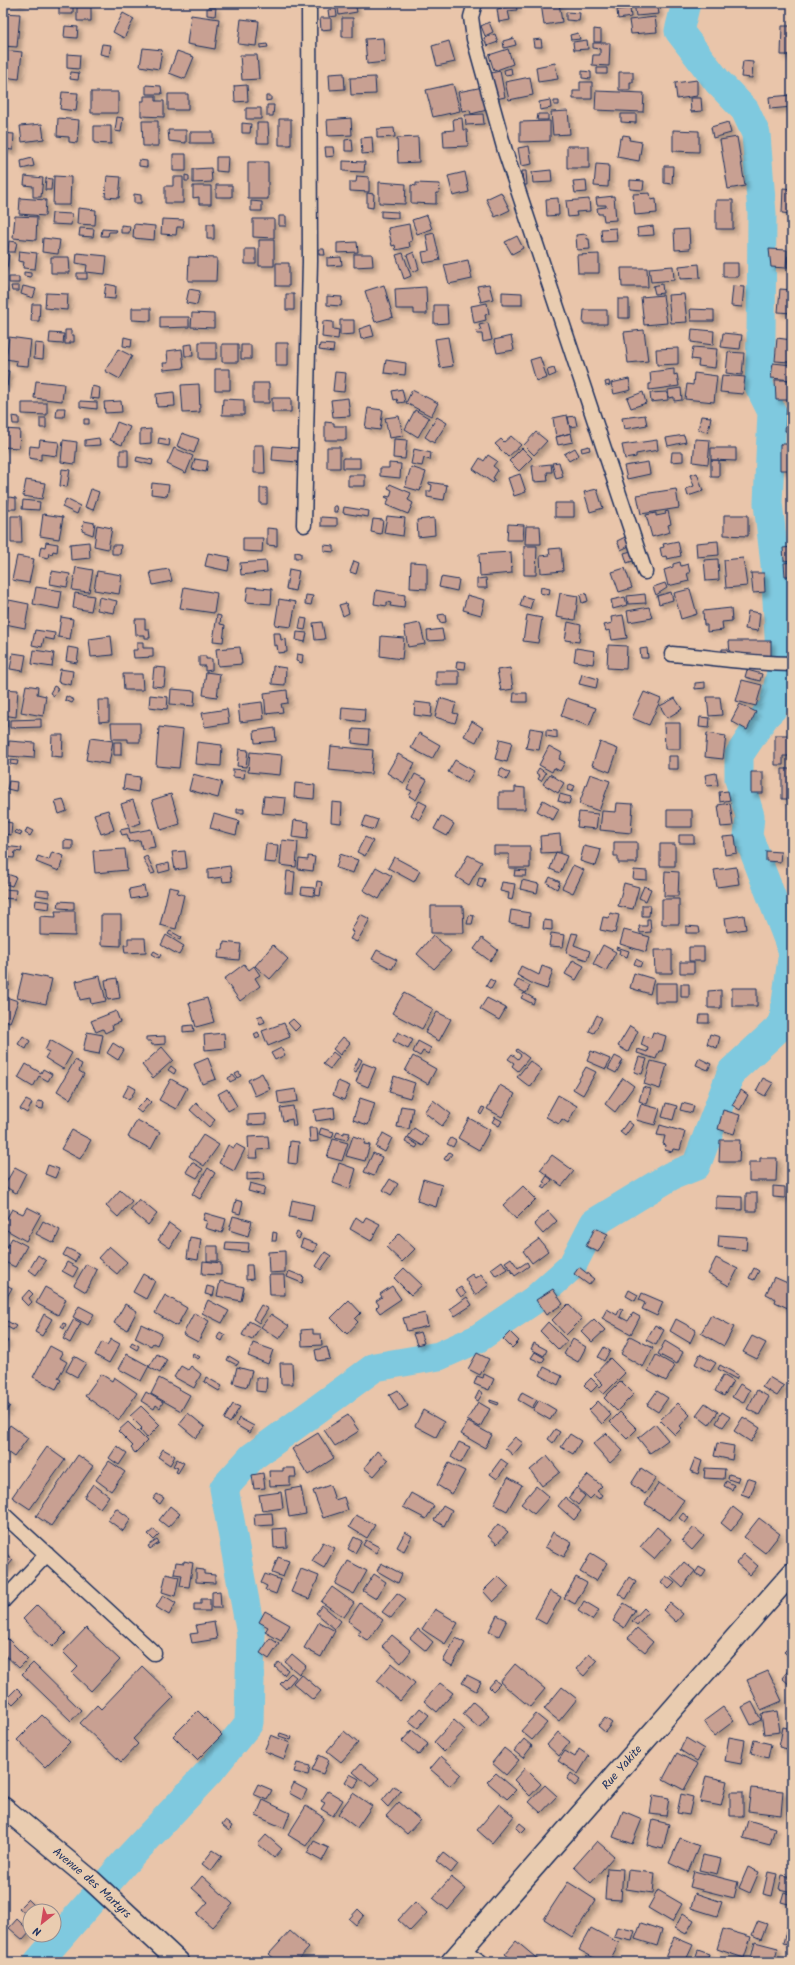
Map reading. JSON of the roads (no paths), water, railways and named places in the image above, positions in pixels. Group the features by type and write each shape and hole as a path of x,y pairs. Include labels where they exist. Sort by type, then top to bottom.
{"main road":[{"name":"Rue Yakite","path":"456,1956 792,1573"},
{"name":"Avenue des Martyrs","path":"3,1807 90,1880 180,1962"}],"street":[{"path":"304,525 310,261 309,3"},
{"path":"475,3 471,17 474,39 505,151 645,572"},
{"path":"672,654 724,658 769,665 791,664"},
{"path":"3,1514 154,1653"},
{"path":"3,1601 47,1554"},
{"path":"456,1956 481,1962"}],"waterway":[{"path":"686,3 679,31 718,82 745,110 756,134 762,214 759,386 772,412 768,503 775,564 781,672 773,708 765,716 739,755 739,779 750,816 748,836 792,950"},
{"path":"38,1962 125,1862 211,1770 249,1723 251,1634 224,1488 252,1457 375,1367 439,1356 477,1339 534,1300 572,1266 594,1223 671,1176 696,1166 732,1071 783,1024 792,959"}]}
